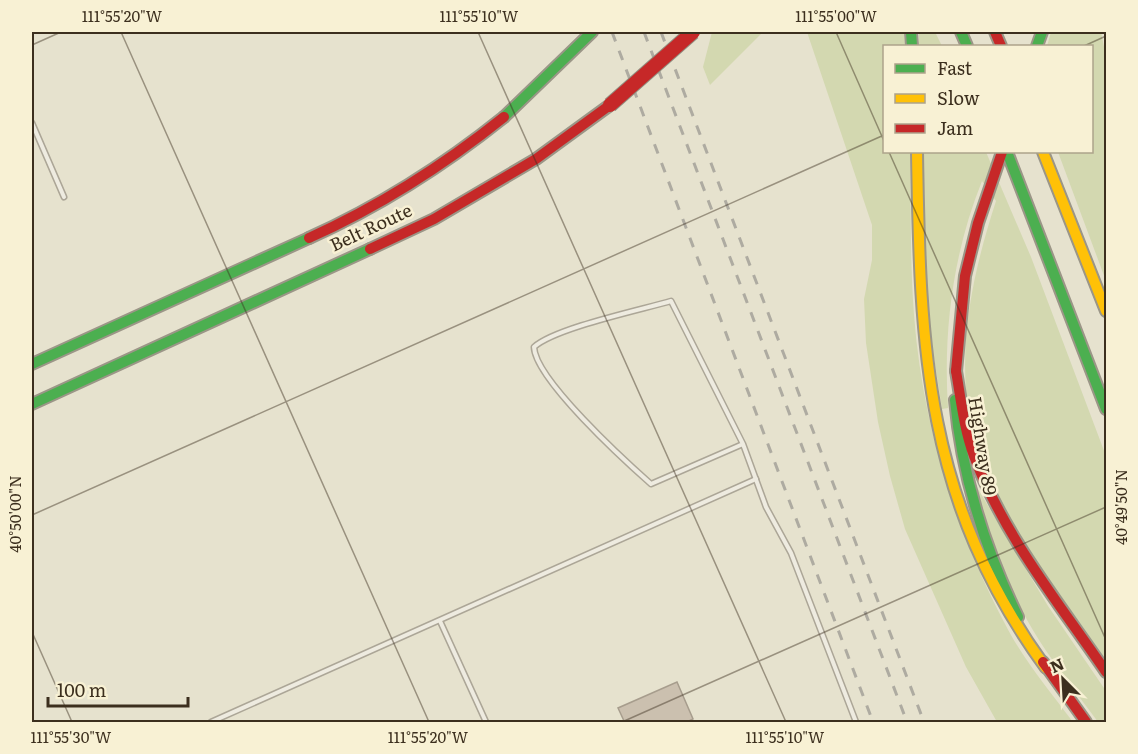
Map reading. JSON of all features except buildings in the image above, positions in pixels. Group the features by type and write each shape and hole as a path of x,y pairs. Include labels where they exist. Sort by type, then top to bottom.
{"main road":[{"name":"Belt Route","path":"32,404 434,219 536,159 610,105 693,32"},
{"name":"Belt Route","path":"32,364 351,219 404,190 460,153 500,122 539,88 588,35"},
{"path":"917,153 923,340 943,447 961,507 982,564 1014,624 1046,668"},
{"name":"Highway 89","path":"1002,153 988,192 965,276 955,394 959,438 977,520 998,578 1046,668 1086,723"},
{"path":"1007,153 1107,409"},
{"path":"1043,153 1107,311"},
{"path":"956,371 965,425 987,486 1022,547 1107,672"}],"lane":[{"path":"32,123 64,197"},
{"path":"743,444 651,484 619,456 548,378 535,356 534,347 541,341 585,325 671,301 743,444 766,507 791,553 856,723"},
{"path":"211,723 756,479"},
{"path":"440,621 486,723"}],"green space":[{"path":"712,32 763,32 710,85 703,67"},
{"path":"807,32 904,32 905,45 883,45 883,153 910,153 914,315 924,394 933,434 956,511 986,586 1019,648 1073,722 997,722 966,667 905,529 878,422 866,343 864,299 872,260 872,225"},
{"path":"919,32 935,32 942,45 919,45"},
{"path":"1051,32 1101,32 1106,57 1106,281 1058,153 1093,153 1093,45 1047,45"},
{"path":"923,153 986,153 1031,257 1106,456 1106,660 1039,565 1008,516 983,464 973,432 967,399 965,365 967,332 978,265 996,201 982,181 964,236 952,293 947,350 948,408 942,409 928,319"},
{"path":"972,479 1048,606 1106,691 1106,722 1098,722 1053,661 1028,621 999,562"}],"railway":[{"path":"612,32 873,722"},
{"path":"644,32 907,722"},
{"path":"661,32 924,722"}],"traffic: fast":[{"path":"504,117 592,32"},
{"path":"911,32 912,45"},
{"path":"961,32 967,45"},
{"path":"1037,45 1042,32"},
{"path":"1007,153 1106,409"},
{"path":"32,364 309,238"},
{"path":"32,404 370,249"},
{"path":"955,400 963,457 976,511 995,564 1018,617"}],"traffic: slow":[{"path":"917,153 921,292 927,358 937,422 953,484 975,545 1006,606 1046,668"},
{"path":"1043,153 1106,311"}],"traffic: jam":[{"path":"610,105 693,32"},
{"path":"995,32 1001,45"},
{"path":"370,249 434,219 536,159 610,105"},
{"path":"309,238 386,199 458,152 504,117"},
{"path":"956,371 965,276 978,223 1002,153"},
{"path":"956,371 968,435 986,485 1034,568 1106,672"},
{"path":"1043,662 1086,722"}]}
